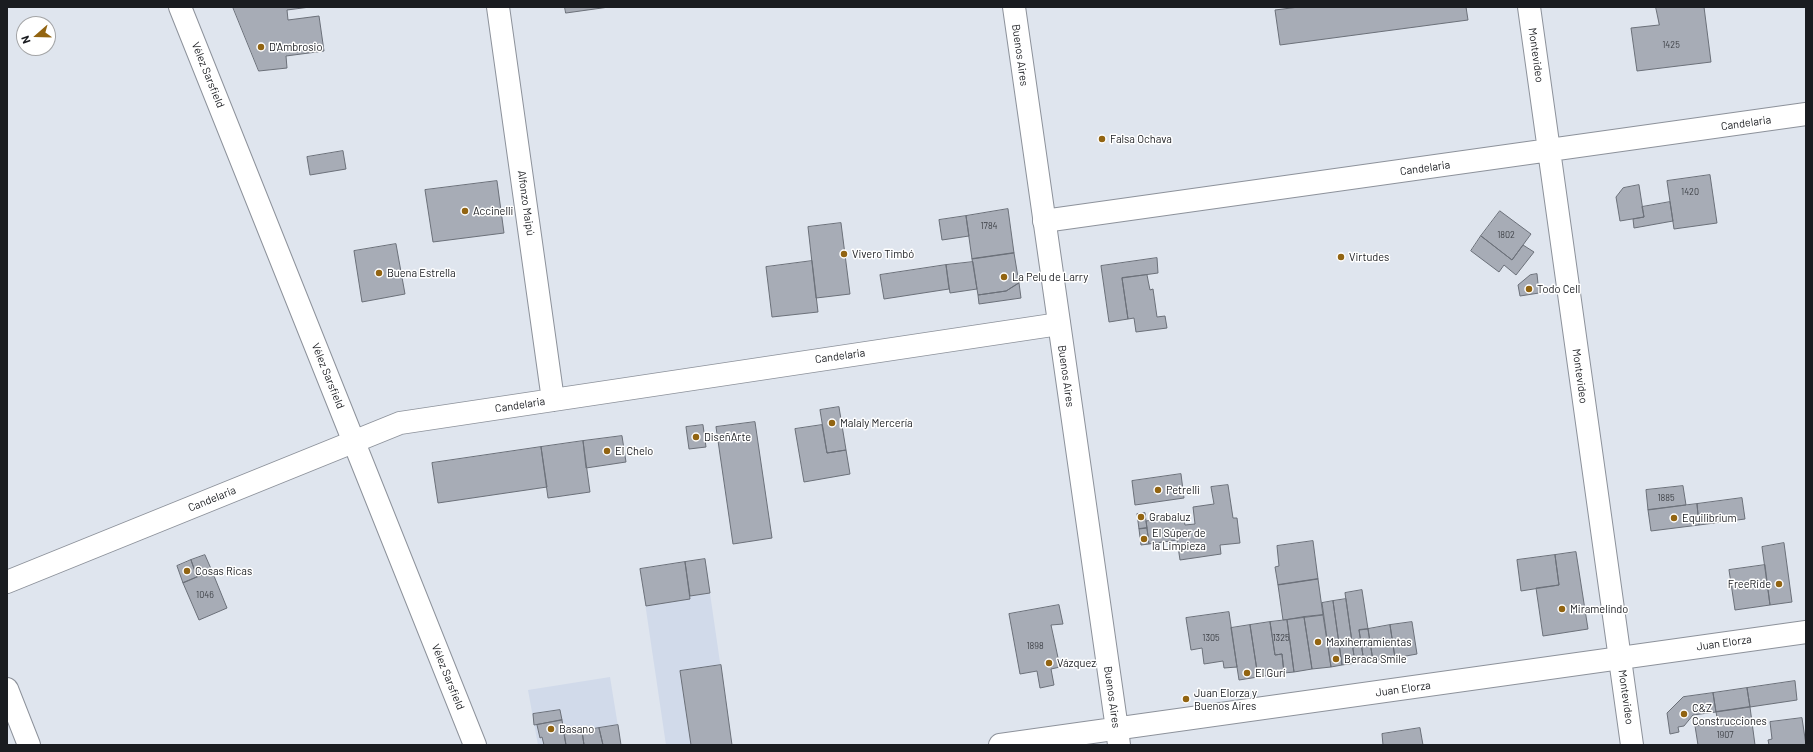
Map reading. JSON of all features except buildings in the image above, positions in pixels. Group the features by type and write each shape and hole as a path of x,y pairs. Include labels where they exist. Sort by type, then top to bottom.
{"street":[{"name":"Vélez Sarsfield","path":"180,7 475,745"},
{"name":"Alfonzo Maipú","path":"498,7 553,400"},
{"name":"Buenos Aires","path":"1014,7 1118,737"},
{"name":"Montevideo","path":"1529,7 1632,745"},
{"name":"Candelaria","path":"1044,221 1806,114"},
{"name":"Candelaria","path":"7,582 400,423 1059,324"},
{"name":"Juan Elorza","path":"1000,745 1118,737 1620,658 1806,632"},
{"path":"7,689 29,745"}],"shaded area":[{"path":"705,559 732,745 666,745 640,569"},
{"path":"610,677 621,745 538,745 528,690"}],"place":[{"name":"D'Ambrosio","path":"261,47"},
{"name":"Falsa Ochava","path":"1102,139"},
{"name":"Accinelli","path":"465,211"},
{"name":"Vivero Timbó","path":"844,254"},
{"name":"Virtudes","path":"1341,257"},
{"name":"Buena Estrella","path":"379,273"},
{"name":"La Pelu de Larry","path":"1004,277"},
{"name":"Todo Cell","path":"1529,289"},
{"name":"Malaly Mercería","path":"832,423"},
{"name":"DiseñArte","path":"696,437"},
{"name":"El Chelo","path":"607,451"},
{"name":"Petrelli","path":"1158,490"},
{"name":"Grabaluz","path":"1141,517"},
{"name":"Equilibrium","path":"1674,518"},
{"name":"El Súper de la Limpieza","path":"1144,539"},
{"name":"Cosas Ricas","path":"187,571"},
{"name":"FreeRide","path":"1779,584"},
{"name":"Miramelindo","path":"1562,609"},
{"name":"Maxiherramientas","path":"1318,642"},
{"name":"Beraca Smile","path":"1336,659"},
{"name":"Vázquez","path":"1049,663"},
{"name":"El Gurí","path":"1247,673"},
{"name":"Juan Elorza y Buenos Aires","path":"1186,699"},
{"name":"C&Z Construcciones","path":"1684,714"},
{"name":"Basano","path":"551,729"}]}
